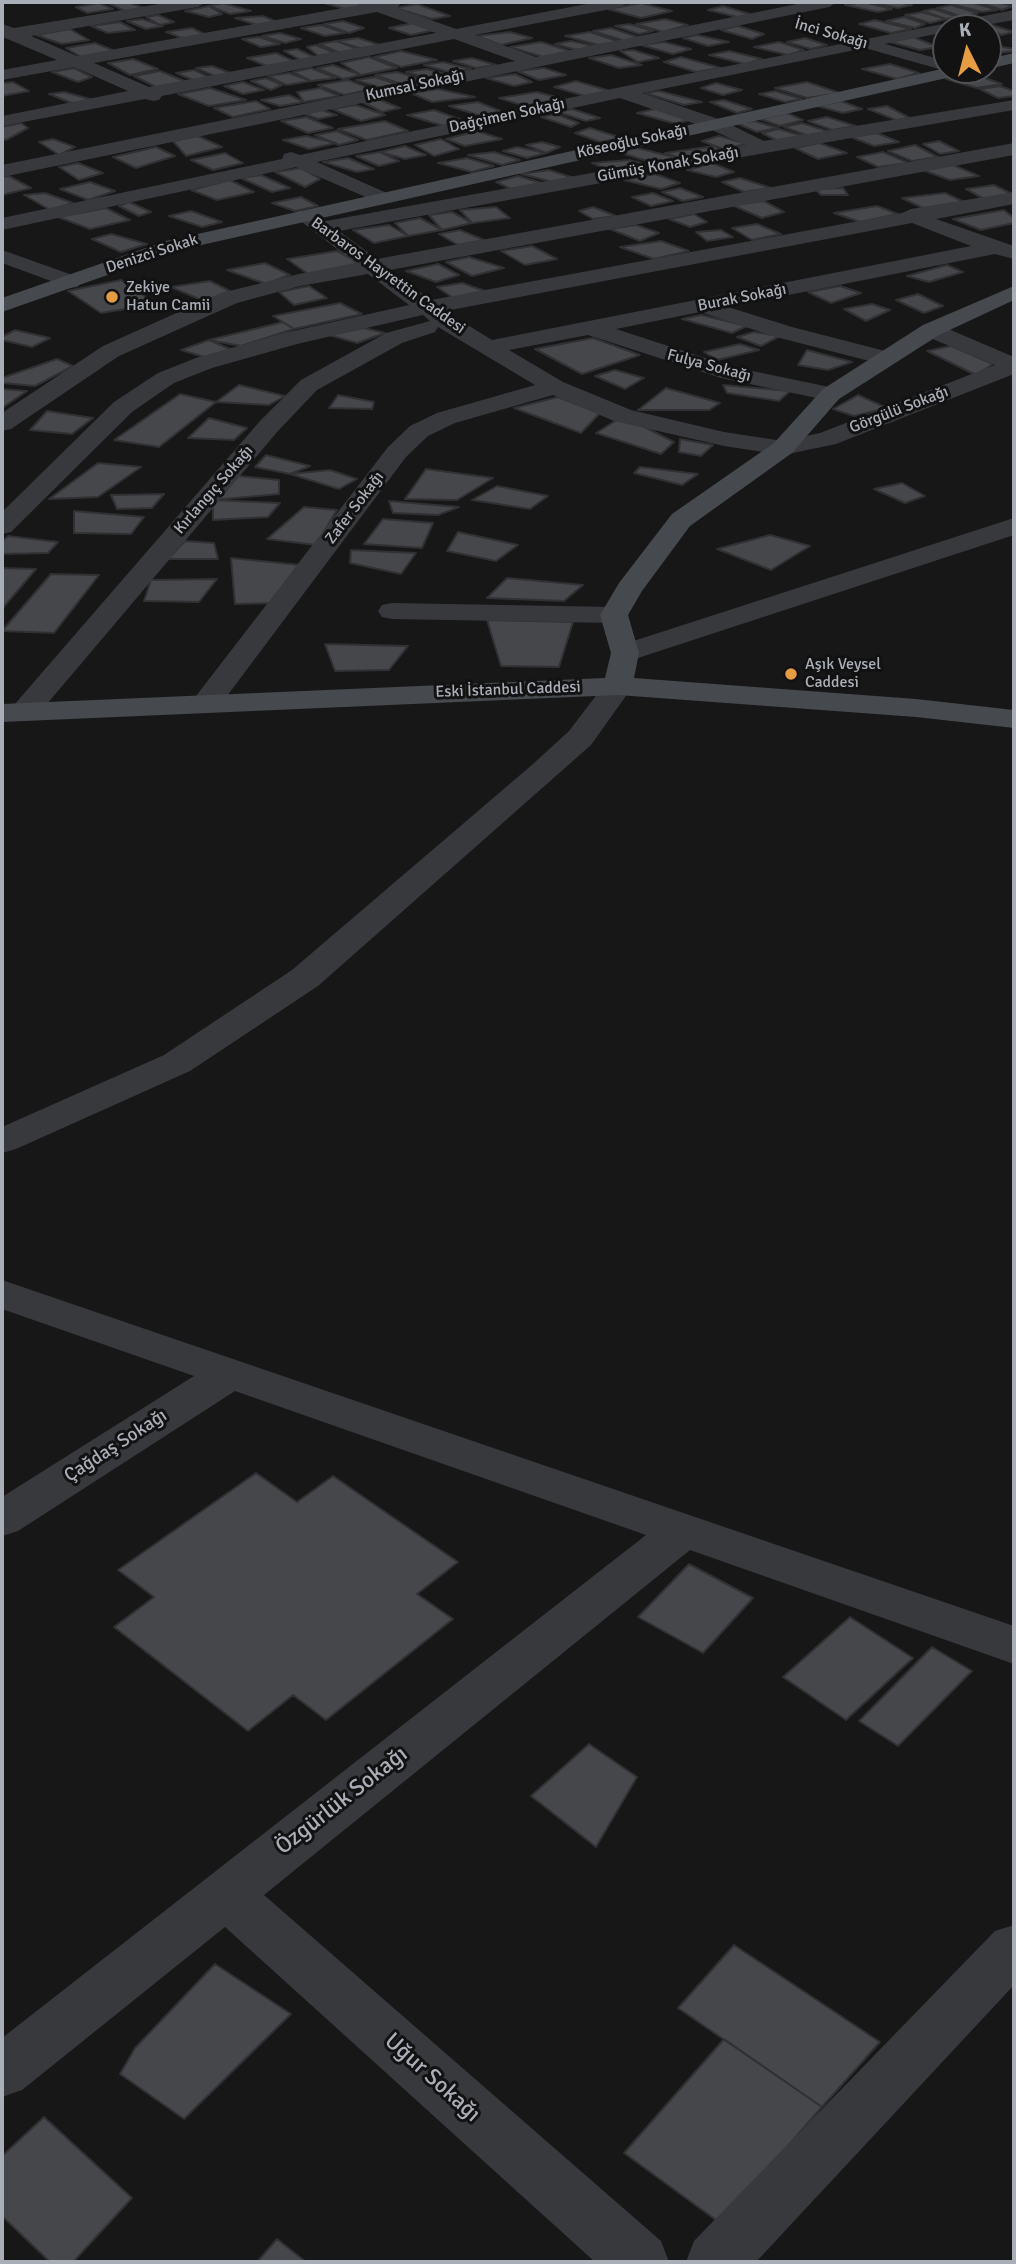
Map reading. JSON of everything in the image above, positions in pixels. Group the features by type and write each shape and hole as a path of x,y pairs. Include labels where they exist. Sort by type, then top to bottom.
{"street":[{"path":"5,33 198,2"},
{"path":"2,75 372,4 406,2"},
{"path":"2,121 621,2"},
{"name":"Kumsal Sokağı","path":"2,171 829,2"},
{"path":"1005,2 1014,5"},
{"path":"372,4 714,124 794,159"},
{"name":"İnci Sokağı","path":"728,5 801,26"},
{"name":"Dağçimen Sokağı","path":"2,224 621,92 1014,15"},
{"path":"5,33 172,105"},
{"name":"İnci Sokağı","path":"826,33 932,62"},
{"name":"Köseoğlu Sokağı","path":"314,221 382,198 932,76"},
{"name":"Gümüş Konak Sokağı","path":"314,221 1014,106"},
{"path":"196,115 246,137"},
{"path":"271,149 382,198"},
{"path":"2,424 111,351 229,298 299,280 1014,149"},
{"path":"970,156 1003,171"},
{"path":"814,170 864,194"},
{"path":"2,526 123,407 166,378 204,363 292,338 437,314 1014,198"},
{"path":"889,205 1004,251"},
{"name":"Barbaros Hayrettin Caddesi","path":"314,221 437,314 555,387 623,416 783,448"},
{"name":"Denizci Sokak","path":"8,305 173,245 314,221"},
{"name":"Burak Sokağı","path":"491,348 1004,251"},
{"path":"2,256 70,282"},
{"path":"2,275 31,268"},
{"path":"2,1141 177,1063 305,978 580,738 618,686 625,653 614,615 629,589 681,520 783,448 831,394 931,330 1012,295"},
{"path":"703,306 784,332 885,358"},
{"name":"Kırlangıç Sokağı","path":"13,712 269,426 309,385 437,314"},
{"name":"Fulya Sokağı","path":"591,328 657,352 729,373 831,394"},
{"path":"931,330 1014,365"},
{"name":"Görgülü Sokağı","path":"783,448 827,439 1014,365"},
{"name":"Zafer Sokağı","path":"207,702 397,452 419,431 446,418 555,387"},
{"path":"625,653 1014,526"},
{"path":"392,611 614,615"},
{"name":"Eski İstanbul Caddesi","path":"13,712 618,686 916,708 1014,719"},
{"path":"2,1294 1014,1645"},
{"name":"Çağdaş Sokağı","path":"2,1519 229,1374"},
{"name":"Özgürlük Sokağı","path":"2,2072 683,1531"},
{"name":"Uğur Sokağı","path":"225,1894 639,2262"},
{"path":"716,2262 1014,1948"}],"building":[{"path":"128,2 144,8 127,12 108,3"},
{"path":"321,2 355,2 367,6 348,10"},
{"path":"864,2 892,9 878,12 845,5"},
{"path":"870,2 899,2 912,5 898,8"},
{"path":"971,2 997,10 982,12 951,4"},
{"path":"978,2 999,2 1013,6 1002,10"},
{"path":"99,3 113,9 87,13 76,7"},
{"path":"223,3 251,11 230,14 209,6"},
{"path":"641,3 672,11 641,18 608,9"},
{"path":"417,4 450,16 432,19 395,8"},
{"path":"951,5 978,13 954,14 937,8"},
{"path":"209,6 222,14 209,17 185,11"},
{"path":"723,6 753,15 737,17 708,10"},
{"path":"934,9 949,14 932,14 923,11"},
{"path":"922,12 932,15 932,22 930,23 905,15"},
{"path":"158,15 174,22 160,25 146,17"},
{"path":"263,16 279,23 260,26 235,18"},
{"path":"904,17 925,24 915,28 886,21"},
{"path":"142,19 163,26 146,29 127,21"},
{"path":"665,19 688,25 663,32 636,24"},
{"path":"875,20 911,29 891,33 859,24"},
{"path":"343,21 364,28 349,33 324,24"},
{"path":"120,22 135,30 108,33 91,26"},
{"path":"413,23 435,30 411,35 389,28"},
{"path":"629,24 653,31 639,34 615,26"},
{"path":"321,25 345,33 325,36 301,28"},
{"path":"738,26 764,34 752,39 721,30"},
{"path":"192,28 208,36 185,39 166,32"},
{"path":"611,28 641,38 625,41 593,31"},
{"path":"1002,28 1014,32 1002,35"},
{"path":"70,29 89,40 62,44 36,35"},
{"path":"510,32 532,38 501,45 477,36"},
{"path":"590,32 620,42 598,45 565,36"},
{"path":"280,33 301,39 285,43 262,36"},
{"path":"697,35 729,42 708,46 683,38"},
{"path":"259,37 280,44 261,47 242,39"},
{"path":"913,37 932,45 932,48 920,50 890,42"},
{"path":"358,38 380,45 363,49 336,41"},
{"path":"805,38 827,45 811,49 787,42"},
{"path":"336,41 358,49 340,53 319,44"},
{"path":"571,41 594,46 577,50 555,44"},
{"path":"541,42 570,51 543,57 510,47"},
{"path":"664,42 691,49 673,54 641,45"},
{"path":"779,42 804,50 788,55 754,47"},
{"path":"95,43 115,51 81,57 66,48"},
{"path":"316,45 335,53 318,56 307,47"},
{"path":"1002,47 1014,49 1002,53"},
{"path":"297,49 317,58 302,61 284,51"},
{"path":"633,50 659,58 638,62 620,51"},
{"path":"401,51 437,60 401,67 374,57"},
{"path":"729,51 762,59 745,64 709,55"},
{"path":"276,53 298,63 269,67 247,58"},
{"path":"611,55 642,65 619,68 589,58"},
{"path":"369,57 397,68 361,75 341,63"},
{"path":"681,57 721,68 696,72 664,62"},
{"path":"472,58 496,65 476,68 453,61"},
{"path":"133,59 158,69 130,75 108,63"},
{"path":"443,62 471,69 452,73 424,65"},
{"path":"890,64 919,73 897,79 862,69"},
{"path":"333,65 361,75 343,79 317,68"},
{"path":"212,66 233,74 217,77 196,68"},
{"path":"74,68 92,77 78,82 52,72"},
{"path":"311,68 336,78 311,81 293,72"},
{"path":"544,68 566,75 539,80 517,71"},
{"path":"427,69 449,75 432,79 406,72"},
{"path":"194,70 216,80 198,82 176,73"},
{"path":"160,71 187,82 158,88 134,76"},
{"path":"397,72 425,80 404,85 375,75"},
{"path":"289,73 311,81 286,85 268,76"},
{"path":"515,74 532,82 514,86 486,78"},
{"path":"375,77 397,84 381,88 356,80"},
{"path":"266,78 282,85 271,90 251,81"},
{"path":"348,80 372,89 344,95 318,85"},
{"path":"576,81 610,91 585,96 554,87"},
{"path":"13,82 29,91 2,96 2,83"},
{"path":"243,82 264,90 243,94 224,86"},
{"path":"807,82 840,93 807,98 775,88"},
{"path":"716,83 742,90 723,95 701,88"},
{"path":"963,84 1002,84 977,88"},
{"path":"1000,86 1014,91 1014,96 998,98 980,89"},
{"path":"210,88 246,100 209,106 178,94"},
{"path":"320,88 339,96 304,102 297,92"},
{"path":"438,89 475,97 432,102 411,93"},
{"path":"659,91 702,102 684,105 645,93"},
{"path":"775,91 802,99 785,102 759,94"},
{"path":"64,92 90,99 74,104 49,94"},
{"path":"537,92 567,100 531,108 499,98"},
{"path":"289,95 304,102 280,106 261,100"},
{"path":"378,99 400,108 382,112 362,102"},
{"path":"724,100 752,109 737,113 710,102"},
{"path":"256,101 270,109 233,117 214,108"},
{"path":"841,101 862,109 843,113 817,106"},
{"path":"478,102 503,112 481,116 449,106"},
{"path":"356,105 385,115 361,121 332,109"},
{"path":"887,106 910,118 896,120 868,109"},
{"path":"660,108 692,119 676,124 637,113"},
{"path":"572,109 600,118 586,121 557,112"},
{"path":"322,110 337,115 318,119 305,114"},
{"path":"434,110 465,121 444,126 407,115"},
{"path":"787,113 803,120 780,126 760,119"},
{"path":"556,114 579,123 571,127 541,117"},
{"path":"306,117 333,128 308,133 281,121"},
{"path":"827,117 856,126 832,130 808,121"},
{"path":"385,121 408,131 367,140 338,129"},
{"path":"754,121 778,128 757,132 736,123"},
{"path":"21,123 28,128 6,140 2,139 2,127"},
{"path":"802,123 830,132 809,136 784,127"},
{"path":"590,128 622,138 600,142 575,133"},
{"path":"779,129 806,137 780,142 762,133"},
{"path":"337,131 358,140 339,145 315,135"},
{"path":"477,131 502,139 465,146 446,139"},
{"path":"877,133 899,142 874,146 851,137"},
{"path":"198,136 222,147 186,156 173,141"},
{"path":"306,136 336,143 309,149 283,140"},
{"path":"719,136 747,144 723,149 702,141"},
{"path":"53,139 75,147 59,155 39,142"},
{"path":"441,139 459,149 434,156 415,145"},
{"path":"939,141 959,151 940,154 923,144"},
{"path":"542,142 560,147 546,153 526,145"},
{"path":"819,143 847,153 818,159 795,148"},
{"path":"915,145 938,157 912,161 888,151"},
{"path":"405,146 426,155 405,159 380,152"},
{"path":"715,146 720,152 682,159 665,153"},
{"path":"156,147 175,156 136,168 113,157"},
{"path":"517,147 546,153 527,158 503,151"},
{"path":"637,148 678,158 657,164 618,152"},
{"path":"380,152 399,161 379,166 356,156"},
{"path":"494,152 520,160 502,165 468,155"},
{"path":"883,152 909,163 878,167 857,157"},
{"path":"225,153 243,163 213,170 191,160"},
{"path":"348,158 374,169 357,172 323,162"},
{"path":"467,158 494,166 472,172 438,163"},
{"path":"629,160 641,163 611,171 592,163"},
{"path":"78,163 103,173 79,180 59,167"},
{"path":"712,163 734,172 716,177 687,170"},
{"path":"953,165 979,176 950,180 920,169"},
{"path":"301,168 320,179 305,187 275,172"},
{"path":"549,170 574,178 553,182 521,174"},
{"path":"655,174 680,183 661,189 624,180"},
{"path":"261,175 290,188 272,192 241,178"},
{"path":"9,176 31,188 2,195 2,177"},
{"path":"518,176 542,183 511,189 496,182"},
{"path":"740,178 771,188 744,192 722,182"},
{"path":"230,180 254,192 217,200 191,190"},
{"path":"90,182 115,191 88,200 60,189"},
{"path":"994,185 1014,195 986,200 966,189"},
{"path":"680,188 703,197 683,201 662,192"},
{"path":"843,188 848,195 821,195 815,189"},
{"path":"45,193 73,203 50,210 24,195"},
{"path":"653,193 673,201 651,206 632,197"},
{"path":"945,193 964,202 929,211 902,198"},
{"path":"301,197 318,206 295,211 272,203"},
{"path":"764,201 784,212 762,218 732,205"},
{"path":"129,202 151,212 139,216 119,206"},
{"path":"877,206 898,214 860,222 834,213"},
{"path":"496,207 510,218 472,223 460,210"},
{"path":"593,207 616,216 593,219 579,211"},
{"path":"106,208 130,220 90,229 58,217"},
{"path":"1004,210 1014,218 1014,223 981,230 953,219"},
{"path":"191,211 222,222 202,227 169,216"},
{"path":"452,212 472,223 442,230 429,215"},
{"path":"694,214 707,222 690,227 669,219"},
{"path":"420,218 442,230 408,236 395,223"},
{"path":"757,224 781,234 752,240 732,228"},
{"path":"389,225 408,236 374,243 353,230"},
{"path":"636,225 659,233 640,241 610,229"},
{"path":"460,230 484,240 458,245 439,234"},
{"path":"721,230 733,237 707,241 696,232"},
{"path":"111,234 147,244 121,252 92,239"},
{"path":"661,241 689,251 654,259 620,247"},
{"path":"532,246 557,259 525,265 501,251"},
{"path":"337,251 360,264 308,274 287,259"},
{"path":"469,257 504,268 472,276 446,262"},
{"path":"265,263 290,275 266,284 227,270"},
{"path":"438,264 459,275 436,282 406,271"},
{"path":"947,265 963,272 929,282 907,276"},
{"name":"Zekiye Hatun Camii","path":"121,280 156,304 101,313 68,291"},
{"path":"210,281 230,291 206,302 171,287"},
{"path":"462,283 485,291 453,298 437,287"},
{"path":"309,286 327,298 294,305 279,292"},
{"path":"840,286 861,293 831,303 808,292"},
{"path":"918,294 943,306 924,313 896,300"},
{"path":"340,303 362,314 294,329 273,316"},
{"path":"872,304 890,310 866,321 844,309"},
{"path":"701,315 747,326 732,333 682,319"},
{"path":"283,322 294,329 241,346 209,340"},
{"path":"364,328 385,333 357,343 329,335"},
{"path":"15,330 50,338 32,347 2,340 2,337"},
{"path":"754,332 780,336 761,346 737,337"},
{"path":"593,338 640,355 582,374 535,349"},
{"path":"209,340 230,349 208,358 181,350"},
{"path":"740,344 759,350 717,360 704,352"},
{"path":"951,346 993,364 976,375 927,351"},
{"path":"807,350 852,362 828,370 798,365"},
{"path":"57,359 73,366 35,386 2,383 2,378"},
{"path":"615,370 644,378 625,389 595,376"},
{"path":"239,385 285,396 269,405 216,402"},
{"path":"723,385 790,391 779,401 727,393"},
{"path":"666,388 720,403 709,410 638,410"},
{"path":"2,389 27,391 2,408"},
{"path":"180,394 216,402 159,447 114,440"},
{"path":"338,395 374,402 372,409 329,408"},
{"path":"858,395 887,408 854,416 833,409"},
{"path":"558,397 600,413 581,433 514,408"},
{"path":"47,411 93,418 72,434 30,430"},
{"path":"623,416 674,442 661,454 596,433"},
{"path":"209,418 247,428 234,440 188,438"},
{"path":"680,439 713,445 701,456 679,452"},
{"path":"266,455 310,466 290,474 255,467"},
{"path":"98,463 141,467 98,497 49,499"},
{"path":"640,467 698,474 682,485 634,473"},
{"path":"426,469 493,478 457,500 405,499"},
{"path":"330,470 357,479 339,489 290,474"},
{"path":"239,476 279,480 279,494 213,500"},
{"path":"902,483 925,496 905,503 874,489"},
{"path":"497,486 548,496 530,509 472,500"},
{"path":"164,494 152,508 117,509 111,495"},
{"path":"213,500 280,503 268,517 213,520"},
{"path":"389,501 459,507 438,515 393,513"},
{"path":"304,507 337,510 316,545 267,539"},
{"path":"74,511 144,517 131,534 74,533"},
{"path":"383,519 433,523 422,548 364,544"},
{"path":"458,532 518,545 496,561 447,551"},
{"path":"770,535 810,546 771,570 717,549"},
{"path":"8,536 58,542 48,553 2,554 2,541"},
{"path":"185,541 214,543 218,559 168,559"},
{"path":"351,550 416,553 401,574 350,563"},
{"path":"231,558 300,565 276,603 235,604"},
{"path":"2,568 36,569 2,609"},
{"path":"51,574 99,575 54,633 2,631"},
{"path":"507,578 583,585 564,601 487,598"},
{"path":"217,579 199,602 144,601 151,580"},
{"path":"487,620 573,622 559,667 501,666"},
{"path":"325,644 408,646 389,670 335,671"},
{"path":"256,1473 297,1502 333,1476 458,1562 417,1594 453,1619 326,1720 293,1695 248,1731 114,1627 154,1597 118,1570"},
{"path":"689,1564 753,1598 703,1653 638,1617"},
{"path":"850,1617 913,1658 846,1720 783,1677"},
{"path":"932,1647 972,1671 898,1746 859,1721"},
{"path":"589,1744 637,1777 596,1847 531,1796"},
{"path":"734,1945 880,2042 822,2107 678,2008"},
{"path":"215,1964 291,2014 184,2119 120,2074 135,2048"},
{"path":"724,2039 822,2107 720,2223 624,2153"},
{"path":"44,2117 132,2198 73,2262 50,2262 2,2216 2,2156"},
{"path":"277,2239 306,2262 257,2262"}],"place":[{"name":"Zekiye Hatun Camii","path":"112,297"},
{"name":"Aşık Veysel Caddesi","path":"791,674"}]}
